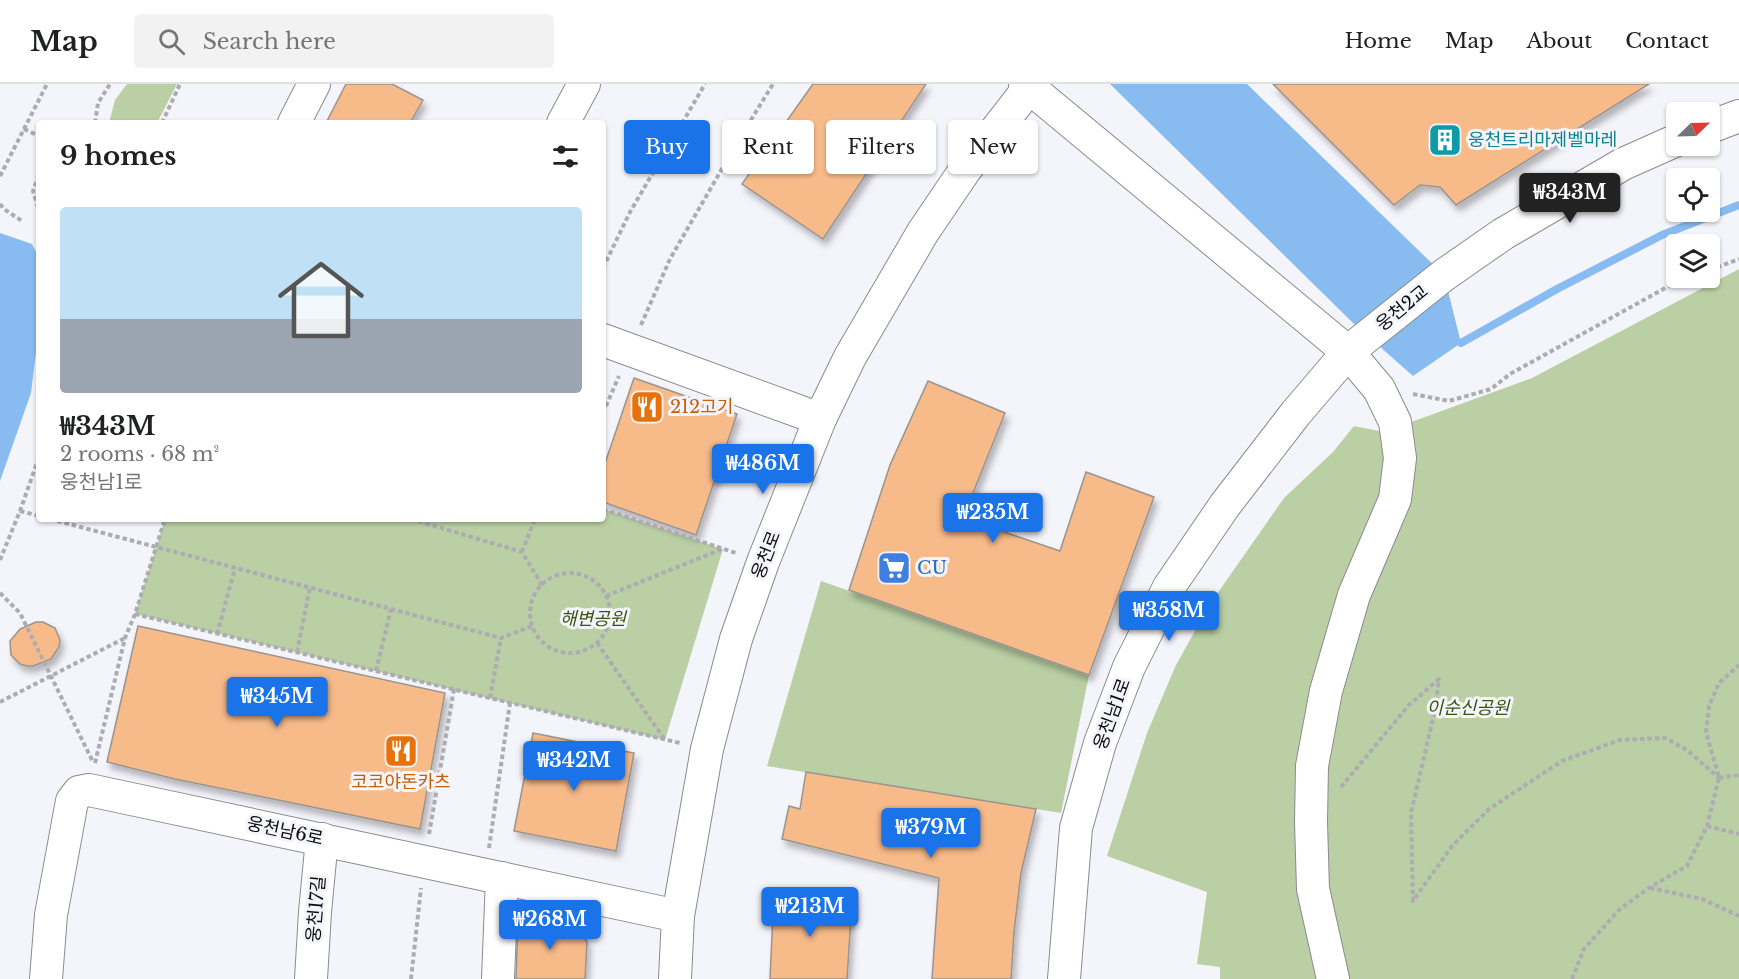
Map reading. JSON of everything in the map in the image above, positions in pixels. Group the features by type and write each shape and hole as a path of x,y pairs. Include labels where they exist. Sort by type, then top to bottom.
{"street":[{"path":"296,120 314,84"},
{"path":"565,120 584,84"},
{"path":"1028,85 1354,347 1395,422 1400,458 1395,499 1354,595 1326,691 1312,766 1313,889 1333,979"},
{"name":"웅천로","path":"675,979 678,916 707,749 736,639 763,562 820,419 850,357 923,232 965,170 1028,85"},
{"path":"1720,123 1739,116"},
{"name":"웅천2교","path":"1354,347 1444,275 1503,234 1623,164 1666,145"},
{"path":"616,345 820,419"},
{"name":"웅천남1로","path":"1064,979 1076,828 1100,743 1129,667 1169,587 1225,505 1296,413 1354,347"},
{"name":"웅천남6로","path":"46,979 51,915 72,801 79,792 89,790 678,916"},
{"name":"웅천17길","path":"311,979 322,839"},
{"path":"494,876 498,979"}],"path":[{"path":"0,176 47,84"},
{"path":"95,120 98,103 110,84"},
{"path":"163,120 180,84"},
{"path":"606,262 630,212 705,84"},
{"path":"606,397 616,345 670,259 773,84"},
{"path":"24,129 36,135"},
{"path":"36,184 33,192 36,202"},
{"path":"0,204 4,210 22,220"},
{"path":"1720,266 1739,259"},
{"path":"1379,389 1449,400 1491,389 1510,374 1666,288"},
{"path":"0,560 36,466"},
{"path":"606,510 763,562"},
{"path":"20,511 36,515"},
{"path":"61,522 501,638 532,626"},
{"path":"0,593 20,613 94,766 125,638 135,614 164,522"},
{"path":"421,522 522,552 542,585"},
{"path":"522,552 534,522"},
{"path":"606,596 723,549"},
{"path":"217,634 235,568"},
{"path":"563,573 577,574 599,585 606,596 610,608 605,633 597,643 586,650 573,653 561,652 549,647 539,638 532,626 530,612 533,598 550,578 563,573"},
{"path":"297,652 310,588"},
{"path":"376,671 391,609"},
{"path":"135,614 707,749"},
{"path":"0,702 125,638"},
{"path":"490,698 501,638"},
{"path":"597,643 665,740"},
{"path":"1572,979 1584,949 1620,909 1686,866 1707,826 1719,778 1706,732 1709,706 1719,683 1739,665"},
{"path":"1340,789 1409,705 1439,679 1435,710 1411,813 1413,901 1452,846 1489,808 1562,761 1620,740 1665,738 1687,750 1719,778 1739,775"},
{"path":"494,876 510,703"},
{"path":"1707,826 1739,834"},
{"path":"1650,888 1702,899 1739,916"}],"green space":[{"path":"127,84 177,84 159,120 110,120 115,100"},
{"name":"이순신공원","path":"1739,269 1739,979 1220,979 1220,967 1197,964 1207,892 1107,856 1147,733 1176,665 1210,604 1284,498 1333,452 1354,426 1384,432 1532,378 1703,288 1720,288 1720,279"},
{"name":"해변공원","path":"606,510 723,549 665,740 135,614 164,522 606,522"},
{"path":"821,581 1089,675 1061,813 767,766"}],"water":[{"path":"1110,84 1247,84 1444,275 1461,343 1413,376 1352,322"},
{"path":"0,233 32,244 36,252 36,352 31,393 0,481"}],"building":[{"path":"346,84 392,84 423,100 412,120 328,120"},
{"path":"813,84 926,84 902,120 826,120 826,174 866,174 823,239 742,184 749,174 814,174 814,120 787,120"},
{"name":"웅천트리마제벨마레","path":"1273,84 1649,84 1456,205 1440,187 1420,185 1394,205"},
{"path":"634,378 737,414 696,535 606,503 606,460"},
{"path":"928,381 1005,413 963,518 1060,551 1086,472 1154,497 1089,675 849,590 890,465"},
{"path":"36,622 43,622 55,628 60,640 59,647 51,659 33,666 20,664 11,655 10,641 20,629"},
{"path":"138,626 445,693 420,829 175,779 107,762"},
{"path":"533,733 634,753 616,851 514,831"},
{"path":"806,772 1036,809 1021,873 1011,979 932,979 939,878 782,839 789,806 800,809"},
{"path":"774,892 852,901 847,979 770,979"},
{"path":"518,920 575,923 587,942 585,979 516,979"}],"waterway":[{"path":"1461,343 1557,289 1662,235 1739,205"}],"place":[{"name":"웅천트리마제벨마레","path":"1445,140"},
{"name":"212고기","path":"647,407"},
{"name":"CU","path":"894,568"},
{"name":"코코야돈카츠","path":"401,751"}]}
